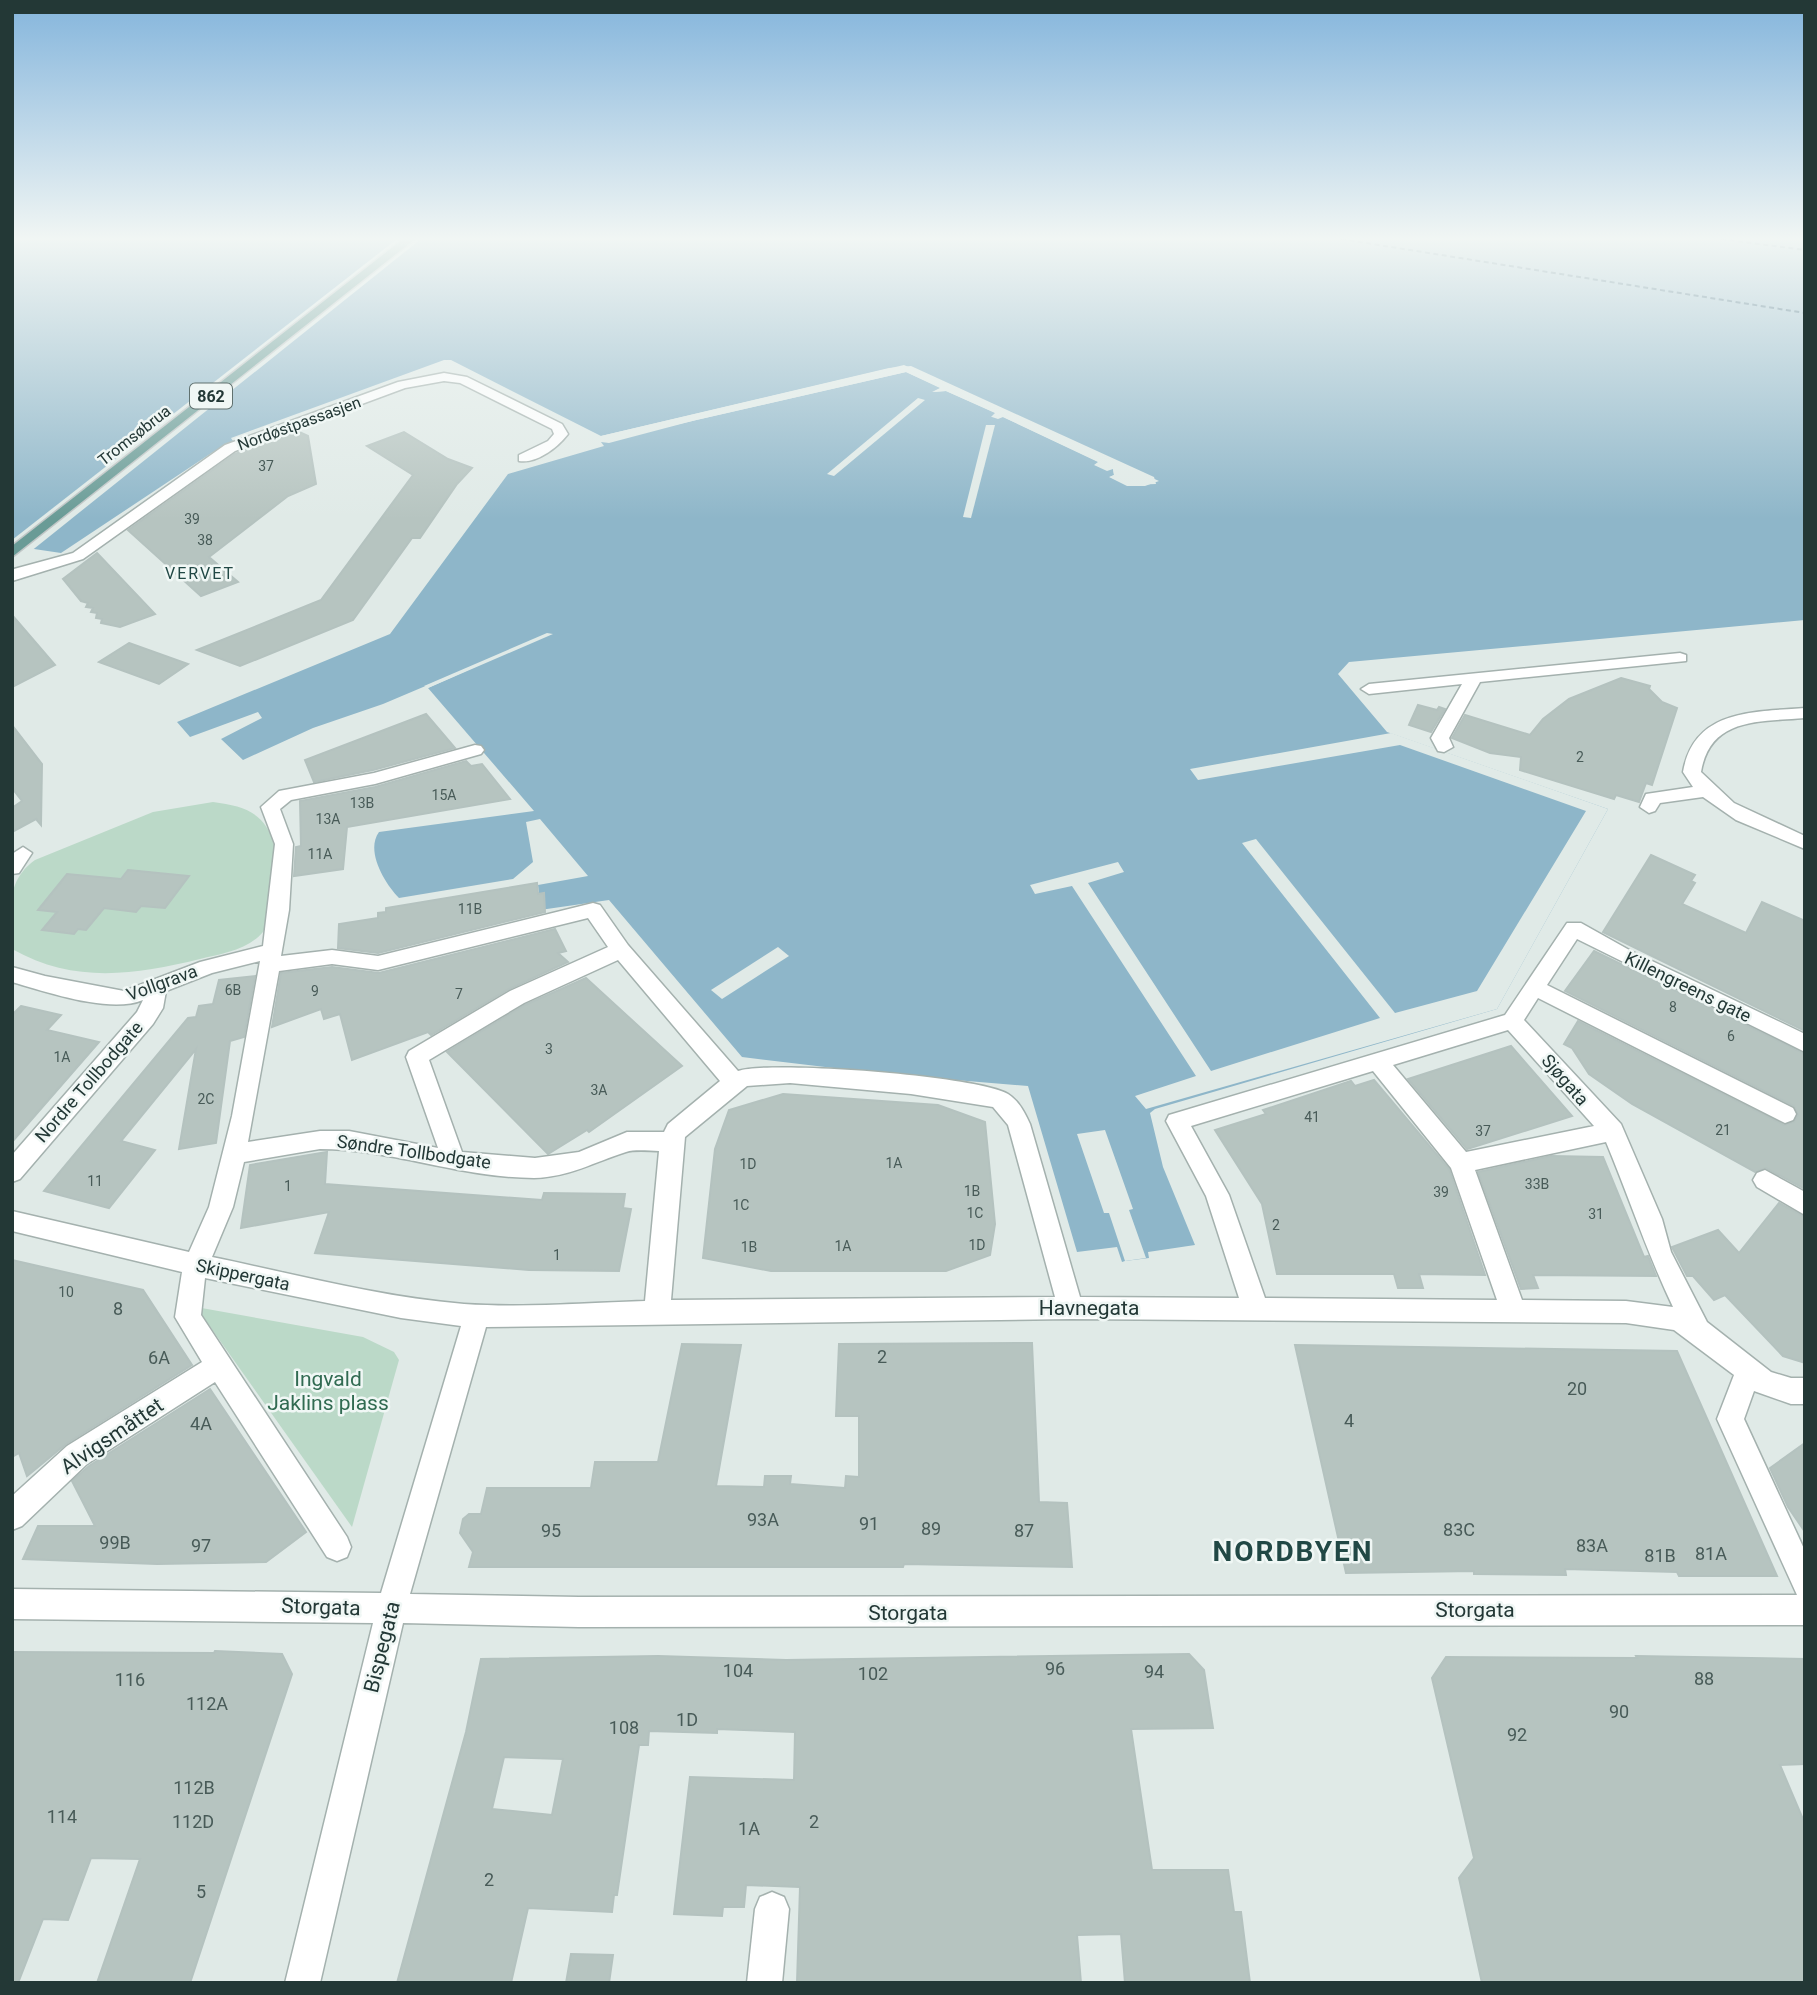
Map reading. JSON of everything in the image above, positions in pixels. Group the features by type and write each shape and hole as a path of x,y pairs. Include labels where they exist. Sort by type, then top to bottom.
{"main road":[{"name":"Tromsøbrua","path":"12,553 292,332"}],"street":[{"name":"Nordøstpassasjen","path":"12,577 19,572 78,556 201,466 230,448 402,385 444,377 463,380 557,427 561,434 553,444 524,458"},
{"path":"1370,689 1680,658"},
{"path":"1444,747 1440,738 1474,678"},
{"path":"1805,713 1736,722 1707,732 1692,766 1692,772 1705,791 1735,811 1805,844"},
{"path":"337,1547 188,1317 189,1295 196,1265 221,1208 243,1116 285,866 283,840 270,807 285,795 375,778 475,750"},
{"path":"1650,802 1705,791"},
{"path":"270,958 331,957 378,963 593,910 621,950 734,1082"},
{"name":"Killengreens gate","path":"1534,987 1570,933 1605,943 1623,956 1805,1044"},
{"path":"454,1161 417,1057 517,997 621,950"},
{"name":"Vollgrava","path":"12,974 46,984 125,999 207,967 270,958"},
{"path":"1256,1310 1217,1195 1177,1121 1512,1021 1534,987 1785,1114"},
{"name":"Nordre Tollbodgate","path":"12,1172 145,1018 152,1008 156,988"},
{"name":"Sjøgata","path":"1512,1021 1613,1131 1650,1219 1662,1261 1698,1330 1748,1373 1782,1389 1805,1391"},
{"path":"1377,1061 1461,1163 1514,1313"},
{"path":"657,1312 671,1142 676,1132 734,1082 752,1075 838,1078 1000,1100 1011,1110 1019,1124 1071,1308"},
{"path":"1461,1163 1613,1131"},
{"name":"Søndre Tollbodgate","path":"234,1154 320,1140 349,1140 454,1161 534,1168 582,1161 628,1141 671,1142"},
{"path":"1765,1181 1805,1205"},
{"name":"Skippergata","path":"12,1221 196,1265 401,1307 477,1315"},
{"name":"Havnegata","path":"477,1315 516,1317 657,1312 1071,1308 1656,1314 1678,1319 1698,1330"},
{"name":"Bispegata","path":"302,1983 391,1609 477,1315"},
{"name":"Alvigsmåttet","path":"12,1516 77,1455 220,1365"},
{"path":"1748,1373 1730,1419 1805,1584"},
{"name":"Storgata","path":"12,1604 989,1613 1805,1609"},
{"path":"764,1983 772,1909"}],"green space":[{"path":"213,802 245,809 253,814 267,827 275,848 269,916 267,925 257,938 225,953 176,965 128,972 81,972 58,968 12,949 11,912 14,889 25,869 35,860 153,812"},
{"name":"Ingvald Jaklins plass","path":"196,1307 363,1337 394,1352 399,1360 352,1527"}],"water":[{"path":"12,332 1805,332 1805,620 1349,662 1338,674 1387,732 1608,809 1497,1009 1155,1109 1150,1113 1163,1167 1195,1245 1148,1252 1149,1258 1122,1262 1117,1247 1077,1252 1028,1086 884,1074 742,1057 609,900 540,910 544,893 539,894 538,885 588,876 540,819 526,822 533,862 513,879 399,898 383,876 375,858 375,840 379,832 534,811 428,688 551,633 383,704 313,728 243,760 221,739 262,718 258,712 190,737 177,722 390,634 508,474 604,446 601,442 906,372 941,388 933,392 946,391 996,413 992,417 1003,417 1099,462 1095,465 1113,469 1114,475 1110,477 1127,485 1156,484 1154,477 911,366 889,368 601,436 451,360 444,360 231,438 235,444 213,452 61,553 34,549 12,551"}],"pier":[{"path":"278,332 305,332 25,556 12,555 12,540"},
{"path":"904,365 1159,481 1145,486 1127,486 1109,477 1114,475 1113,469 1107,471 1094,465 1098,462 1003,417 991,417 995,413 946,391 932,392 940,388 906,372 696,420 609,443 601,442 601,436","holes":["1012,417 1115,465 1108,467 1100,459","1115,465 1153,481 1127,482 1117,477"]},
{"path":"918,398 925,400 834,476 827,474"},
{"path":"986,425 995,425 971,518 963,517"},
{"path":"547,633 553,634 428,688 424,686"},
{"path":"1391,733 1608,809 1497,1009 1146,1109 1135,1096 1196,1076 1072,886 1035,894 1030,885 1118,862 1124,872 1088,883 1211,1071 1380,1018 1242,843 1256,839 1395,1013 1477,991 1586,811 1400,745 1198,780 1190,769"},
{"path":"778,947 789,956 722,999 711,990"},
{"path":"1105,1130 1133,1209 1129,1210 1146,1258 1125,1261 1109,1213 1104,1213 1077,1134"}],"building":[{"path":"297,431 308,436 316,484 288,496 209,557 238,582 201,596 128,530 235,454"},
{"path":"404,432 448,459 472,468 457,484 420,538 412,538 353,620 240,666 197,650 321,600 413,475 367,446"},
{"path":"97,553 155,614 120,627 101,623 102,619 96,618 97,613 91,612 93,608 86,607 88,603 81,601 63,579"},
{"path":"12,615 55,665 12,687"},
{"path":"129,643 188,664 159,684 99,662"},
{"path":"1621,678 1650,686 1649,689 1662,702 1677,708 1652,785 1646,783 1639,802 1616,795 1614,799 1520,770 1521,757 1490,753 1452,738 1465,715 1530,735 1543,719 1569,699"},
{"path":"1418,705 1437,710 1439,707 1445,709 1431,732 1409,725"},
{"path":"426,714 455,748 373,770 314,782 305,760"},
{"path":"12,725 42,764 41,825 36,819 12,832 12,808 22,801 12,788"},
{"path":"466,761 471,766 482,764 510,799 347,827 343,869 294,876 296,847 301,846 300,801 375,787"},
{"path":"1651,855 1695,875 1691,881 1695,883 1682,904 1746,933 1762,902 1805,921 1805,1031 1603,932"},
{"path":"128,870 189,876 165,908 141,906 136,912 104,908 86,930 78,929 74,934 42,930 57,912 38,910 67,874 121,879"},
{"path":"537,883 538,894 544,893 545,912 378,953 338,948 339,924 378,918 378,913 386,912 386,908"},
{"path":"555,929 566,951 558,953 568,962 509,989 431,1035 428,1032 352,1060 340,1014 324,1019 321,1009 272,1027 281,973 332,967 379,973"},
{"path":"1594,951 1805,1054 1805,1189 1766,1168 1755,1172 1632,1104 1589,1074 1572,1048 1564,1044 1578,1021 1784,1125 1794,1122 1798,1115 1794,1106 1565,991"},
{"path":"255,976 244,1037 230,1041 216,1143 179,1149 196,1049 121,1141 155,1150 109,1208 44,1191 188,1018 196,1017 199,1006 213,1004 219,980"},
{"path":"586,978 682,1066 589,1132 587,1130 548,1154 447,1052 525,1005"},
{"path":"21,1006 61,1015 47,1030 99,1042 12,1142 12,1015"},
{"path":"1511,1046 1572,1116 1467,1149 1408,1079"},
{"path":"1374,1080 1449,1169 1485,1275 1419,1274 1423,1288 1398,1288 1394,1274 1277,1274 1262,1204 1215,1130 1266,1114 1263,1110 1351,1081 1355,1086"},
{"path":"783,1094 938,1105 985,1122 995,1224 990,1255 946,1271 771,1271 703,1258 715,1149 729,1110"},
{"path":"327,1152 325,1184 542,1200 544,1193 625,1194 623,1208 631,1209 619,1271 529,1270 315,1253 329,1212 241,1228 250,1165"},
{"path":"1551,1156 1603,1157 1644,1257 1648,1256 1656,1276 1533,1275 1538,1288 1521,1289 1478,1172"},
{"path":"1779,1203 1805,1217 1805,1363 1783,1356 1725,1295 1714,1300 1693,1276 1687,1276 1672,1247 1718,1230 1739,1253"},
{"path":"12,1260 143,1290 192,1365 66,1444 27,1476 19,1453 12,1457"},
{"path":"1032,1343 1039,1502 1067,1503 1072,1567 904,1564 903,1567 469,1567 473,1552 460,1533 463,1519 469,1514 481,1514 487,1488 591,1488 595,1462 658,1462 682,1344 741,1345 716,1486 764,1487 765,1476 791,1476 790,1484 845,1488 846,1476 859,1477 859,1416 836,1416 839,1344"},
{"path":"1295,1345 1677,1351 1777,1576 1679,1576 1677,1572 1565,1569 1566,1575 1474,1574 1474,1571 1346,1573"},
{"path":"210,1389 306,1532 266,1562 157,1564 23,1559 38,1526 95,1526 72,1481 89,1466"},
{"path":"1805,1443 1805,1532 1788,1507 1770,1468"},
{"path":"215,1651 282,1654 292,1674 190,1983 97,1983 140,1859 91,1858 68,1920 43,1919 18,1983 12,1983 12,1652"},
{"path":"1189,1654 1204,1670 1213,1728 1131,1729 1152,1870 1228,1870 1234,1912 1241,1912 1250,1983 1125,1983 1121,1934 1077,1935 1081,1983 797,1983 800,1887 746,1885 744,1907 723,1907 722,1916 674,1914 690,1777 794,1780 795,1732 717,1729 717,1733 649,1731 648,1745 639,1745 617,1895 614,1895 612,1912 528,1908 511,1983 397,1983 466,1732 481,1659 658,1656 786,1660","holes":["504,1757 563,1759 552,1815 492,1809"]},
{"path":"1636,1656 1805,1659 1805,1764 1780,1765 1805,1824 1805,1983 1482,1983 1459,1878 1474,1858 1432,1678 1446,1657 1637,1658"},
{"path":"571,1954 613,1955 609,1983 566,1983"}],"district":[{"name":"VERVET","path":"200,573"},
{"name":"NORDBYEN","path":"1293,1551"}]}
